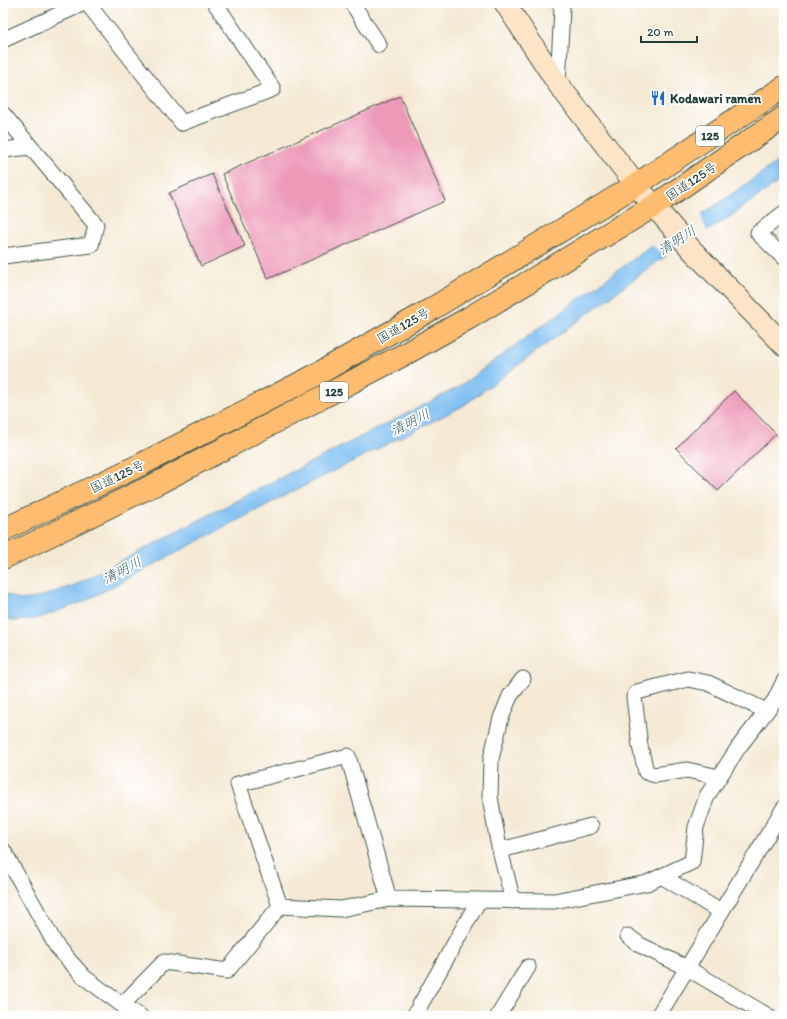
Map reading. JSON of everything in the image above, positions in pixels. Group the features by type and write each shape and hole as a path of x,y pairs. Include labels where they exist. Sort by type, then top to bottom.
{"highway":[{"name":"国道125号","path":"3,530 142,464 314,376 430,310 636,185 784,86"},
{"name":"国道125号","path":"3,558 160,482 405,354 469,318 657,209 784,117"}],"street":[{"path":"3,40 84,3"},
{"path":"87,3 182,124 273,89 215,3"},
{"path":"352,3 379,45"},
{"path":"505,3 558,84 636,185 691,249 784,345"},
{"path":"558,84 564,5"},
{"path":"3,114 96,225 91,245 3,256"},
{"path":"3,150 30,147"},
{"path":"784,213 758,233 784,258"},
{"path":"513,901 490,797 491,759 501,718 510,696 523,679"},
{"path":"719,777 687,770 655,775 646,772 640,746 634,697 637,692 688,679 708,683 766,712"},
{"path":"280,906 341,909 389,899 554,901 647,883 663,877 692,862 696,827 707,796 738,748 775,700 784,681"},
{"path":"280,906 238,784 348,756 389,899"},
{"path":"658,1016 784,808"},
{"path":"501,850 592,826"},
{"path":"3,850 57,947 84,977 122,1005 140,1016"},
{"path":"663,877 721,912"},
{"path":"414,1016 479,900"},
{"path":"122,1005 164,962 227,971 280,906"},
{"path":"628,936 640,945 687,968 768,1016"},
{"path":"498,1016 528,967"}],"water":[{"name":"清明川","path":"784,157 784,178 728,218 660,260 463,406 280,498 83,602 36,619 13,621 3,616 3,593 20,600 36,598 75,585 272,482 457,388 650,247 718,204"}],"pier":[{"path":"702,212 702,220 708,233 668,257 655,247 649,245"}],"building":[{"path":"400,96 445,201 268,279 222,174"},
{"path":"212,174 245,246 201,266 169,193"},
{"path":"734,391 776,434 718,491 676,448"}],"place":[{"name":"Kodawari ramen","path":"658,98"}]}
